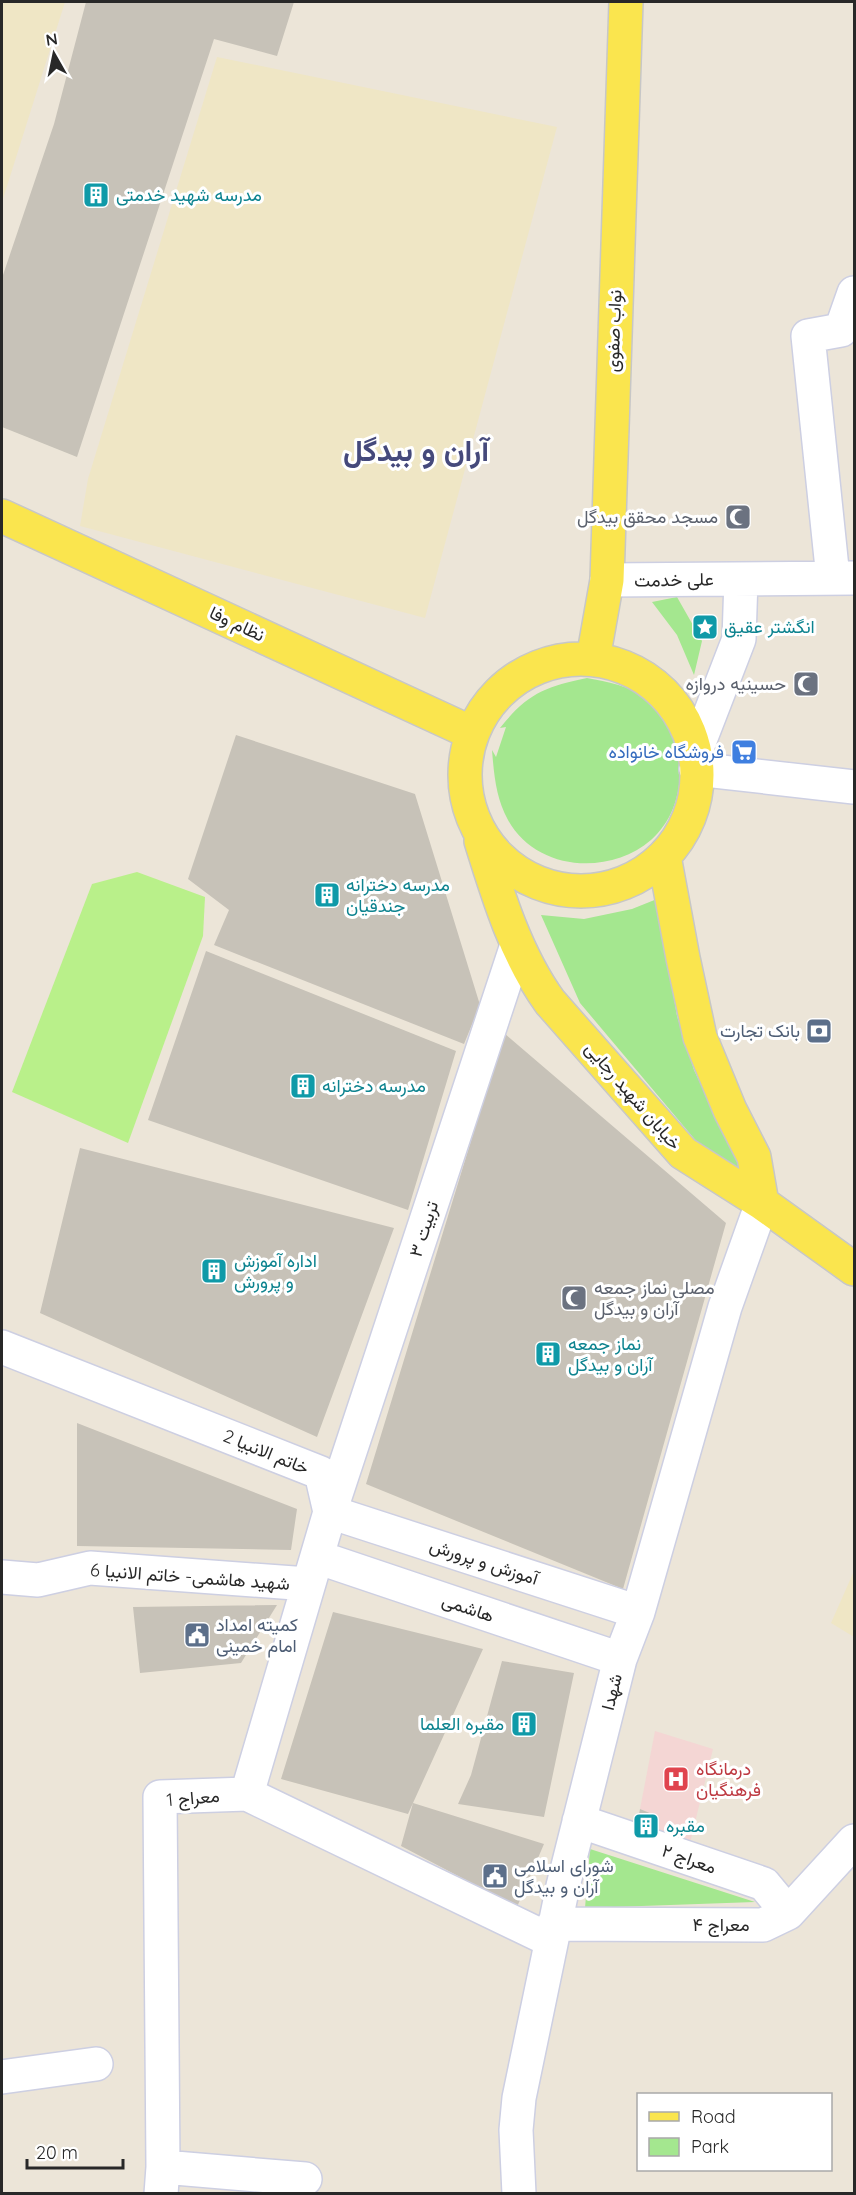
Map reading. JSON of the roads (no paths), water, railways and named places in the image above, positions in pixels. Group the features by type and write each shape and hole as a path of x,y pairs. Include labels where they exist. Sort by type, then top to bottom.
{"main road":[{"name":"نواب صفوی","path":"593,659 607,580 626,2"},
{"name":"نظام وفا","path":"2,516 472,733"},
{"name":"خیابان شهید رجایی","path":"696,761 686,725 670,700 648,680 622,666 593,659 555,661 520,675 492,700 472,733 465,764 466,797 517,945 536,983 550,1002 683,1153 762,1203 855,1269"},
{"path":"477,828 498,857 528,879 563,890 600,890 635,878 664,856 686,825 697,790 696,761"},
{"path":"664,856 682,958 700,1037 730,1110 754,1157 762,1203"}],"street":[{"path":"844,578 808,336 841,330 855,293"},
{"name":"علی خدمت","path":"607,580 844,578"},
{"name":"علی خدمت","path":"696,761 739,639 741,579"},
{"path":"696,761 855,787"},
{"name":"تربیت ۳","path":"330,1512 517,945"},
{"name":"شهدا","path":"519,2193 516,2130 519,2098 552,1932 579,1821 620,1659 638,1612 725,1307 762,1203"},
{"name":"خاتم الانبیا 2","path":"2,1347 321,1473 330,1512 247,1794"},
{"name":"آموزش و پرورش","path":"330,1512 638,1612"},
{"name":"شهید هاشمی- خاتم الانبیا 6","path":"2,1577 38,1580 90,1568 313,1571"},
{"name":"هاشمی","path":"313,1571 620,1659"},
{"name":"معراج 1","path":"162,2180 160,1797 247,1794 552,1932"},
{"name":"معراج ۲","path":"579,1821 764,1884 788,1913"},
{"name":"معراج ۴","path":"552,1932 763,1925 788,1913 855,1841"},
{"path":"2,2077 96,2064"},
{"path":"162,2180 305,2179"}],"place":[{"name":"مدرسه شهید خدمتی","path":"96,195"},
{"name":"مسجد محقق بیدگل","path":"738,517"},
{"name":"انگشتر عقیق","path":"705,627"},
{"name":"حسینیه دروازه","path":"806,684"},
{"name":"فروشگاه خانواده","path":"744,752"},
{"name":"مدرسه دخترانه جندقیان","path":"327,895"},
{"name":"بانک تجارت","path":"819,1031"},
{"name":"مدرسه دخترانه","path":"303,1086"},
{"name":"اداره آموزش و پرورش","path":"214,1271"},
{"name":"مصلی نماز جمعه آران و بیدگل","path":"574,1298"},
{"name":"نماز جمعه آران و بیدگل","path":"548,1354"},
{"name":"کمیته امداد امام خمینی","path":"197,1635"},
{"name":"مقبره العلما","path":"524,1724"},
{"name":"درمانگاه فرهنگیان","path":"676,1779"},
{"name":"مقبره","path":"646,1826"},
{"name":"شورای اسلامی آران و بیدگل","path":"495,1876"}],"district":[{"name":"آران و بیدگل","path":"416,451"}]}
